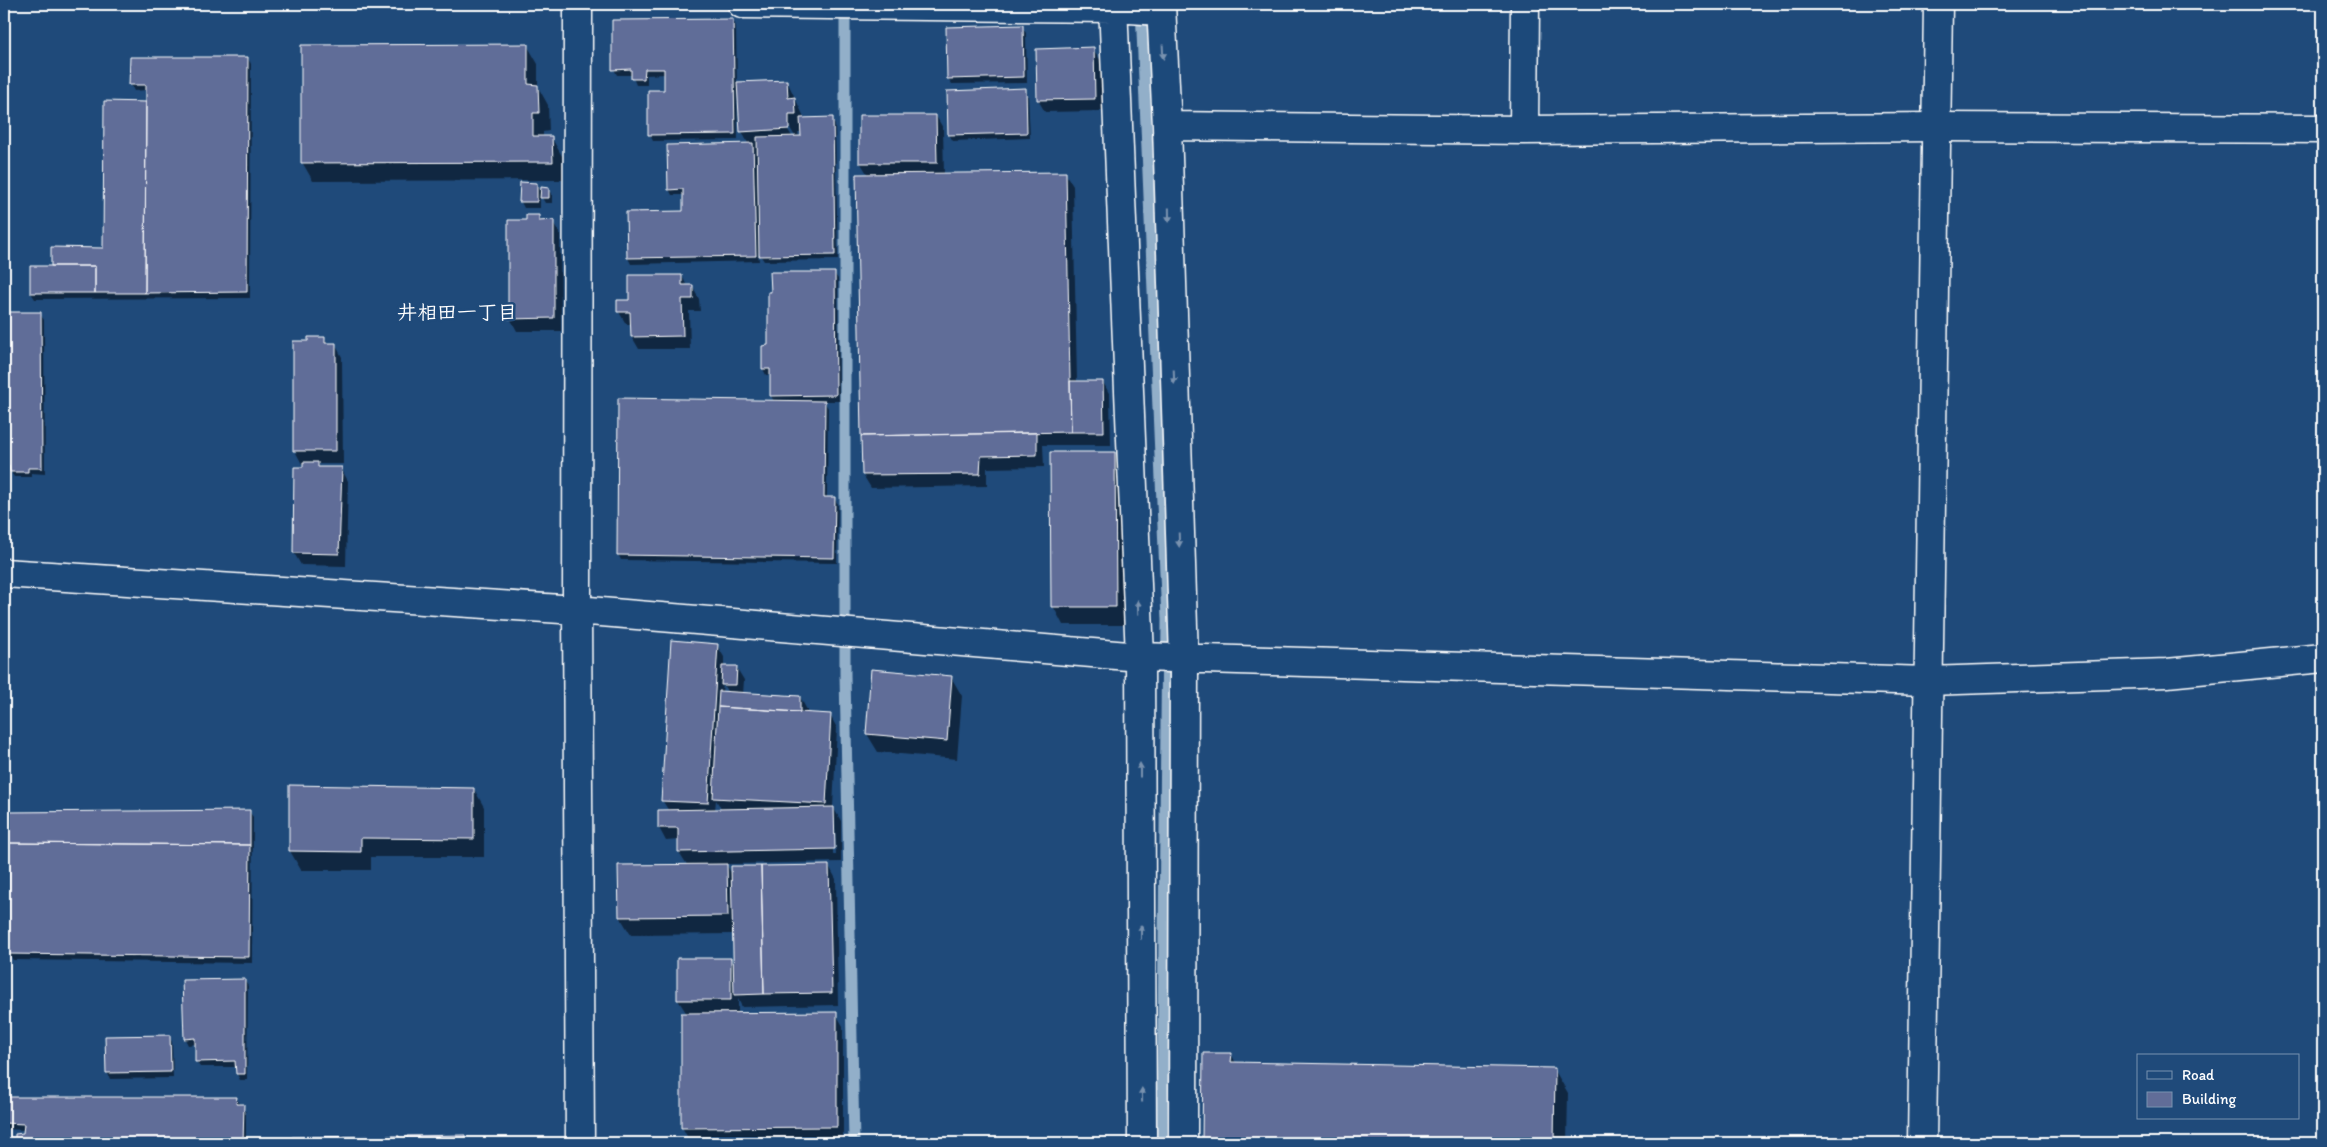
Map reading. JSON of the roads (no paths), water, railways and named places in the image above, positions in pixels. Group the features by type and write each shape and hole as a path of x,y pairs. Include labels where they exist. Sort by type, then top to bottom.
{"street":[{"path":"578,4 577,610 580,1143"},
{"path":"742,4 1161,7 1167,126 1184,658 1183,1143"},
{"path":"1524,130 1525,4"},
{"path":"1922,1143 1938,4"},
{"path":"1113,6 1140,656 1142,1143"},
{"path":"1167,126 1524,130 1937,126 2323,129"},
{"path":"4,573 577,610 1184,658 1928,681 2167,673 2323,658"}],"waterway":[{"path":"845,5 845,674 854,1143"},
{"path":"1141,8 1167,620 1162,1143"}],"district":[{"name":"井相田一丁目","path":"457,312"}]}
